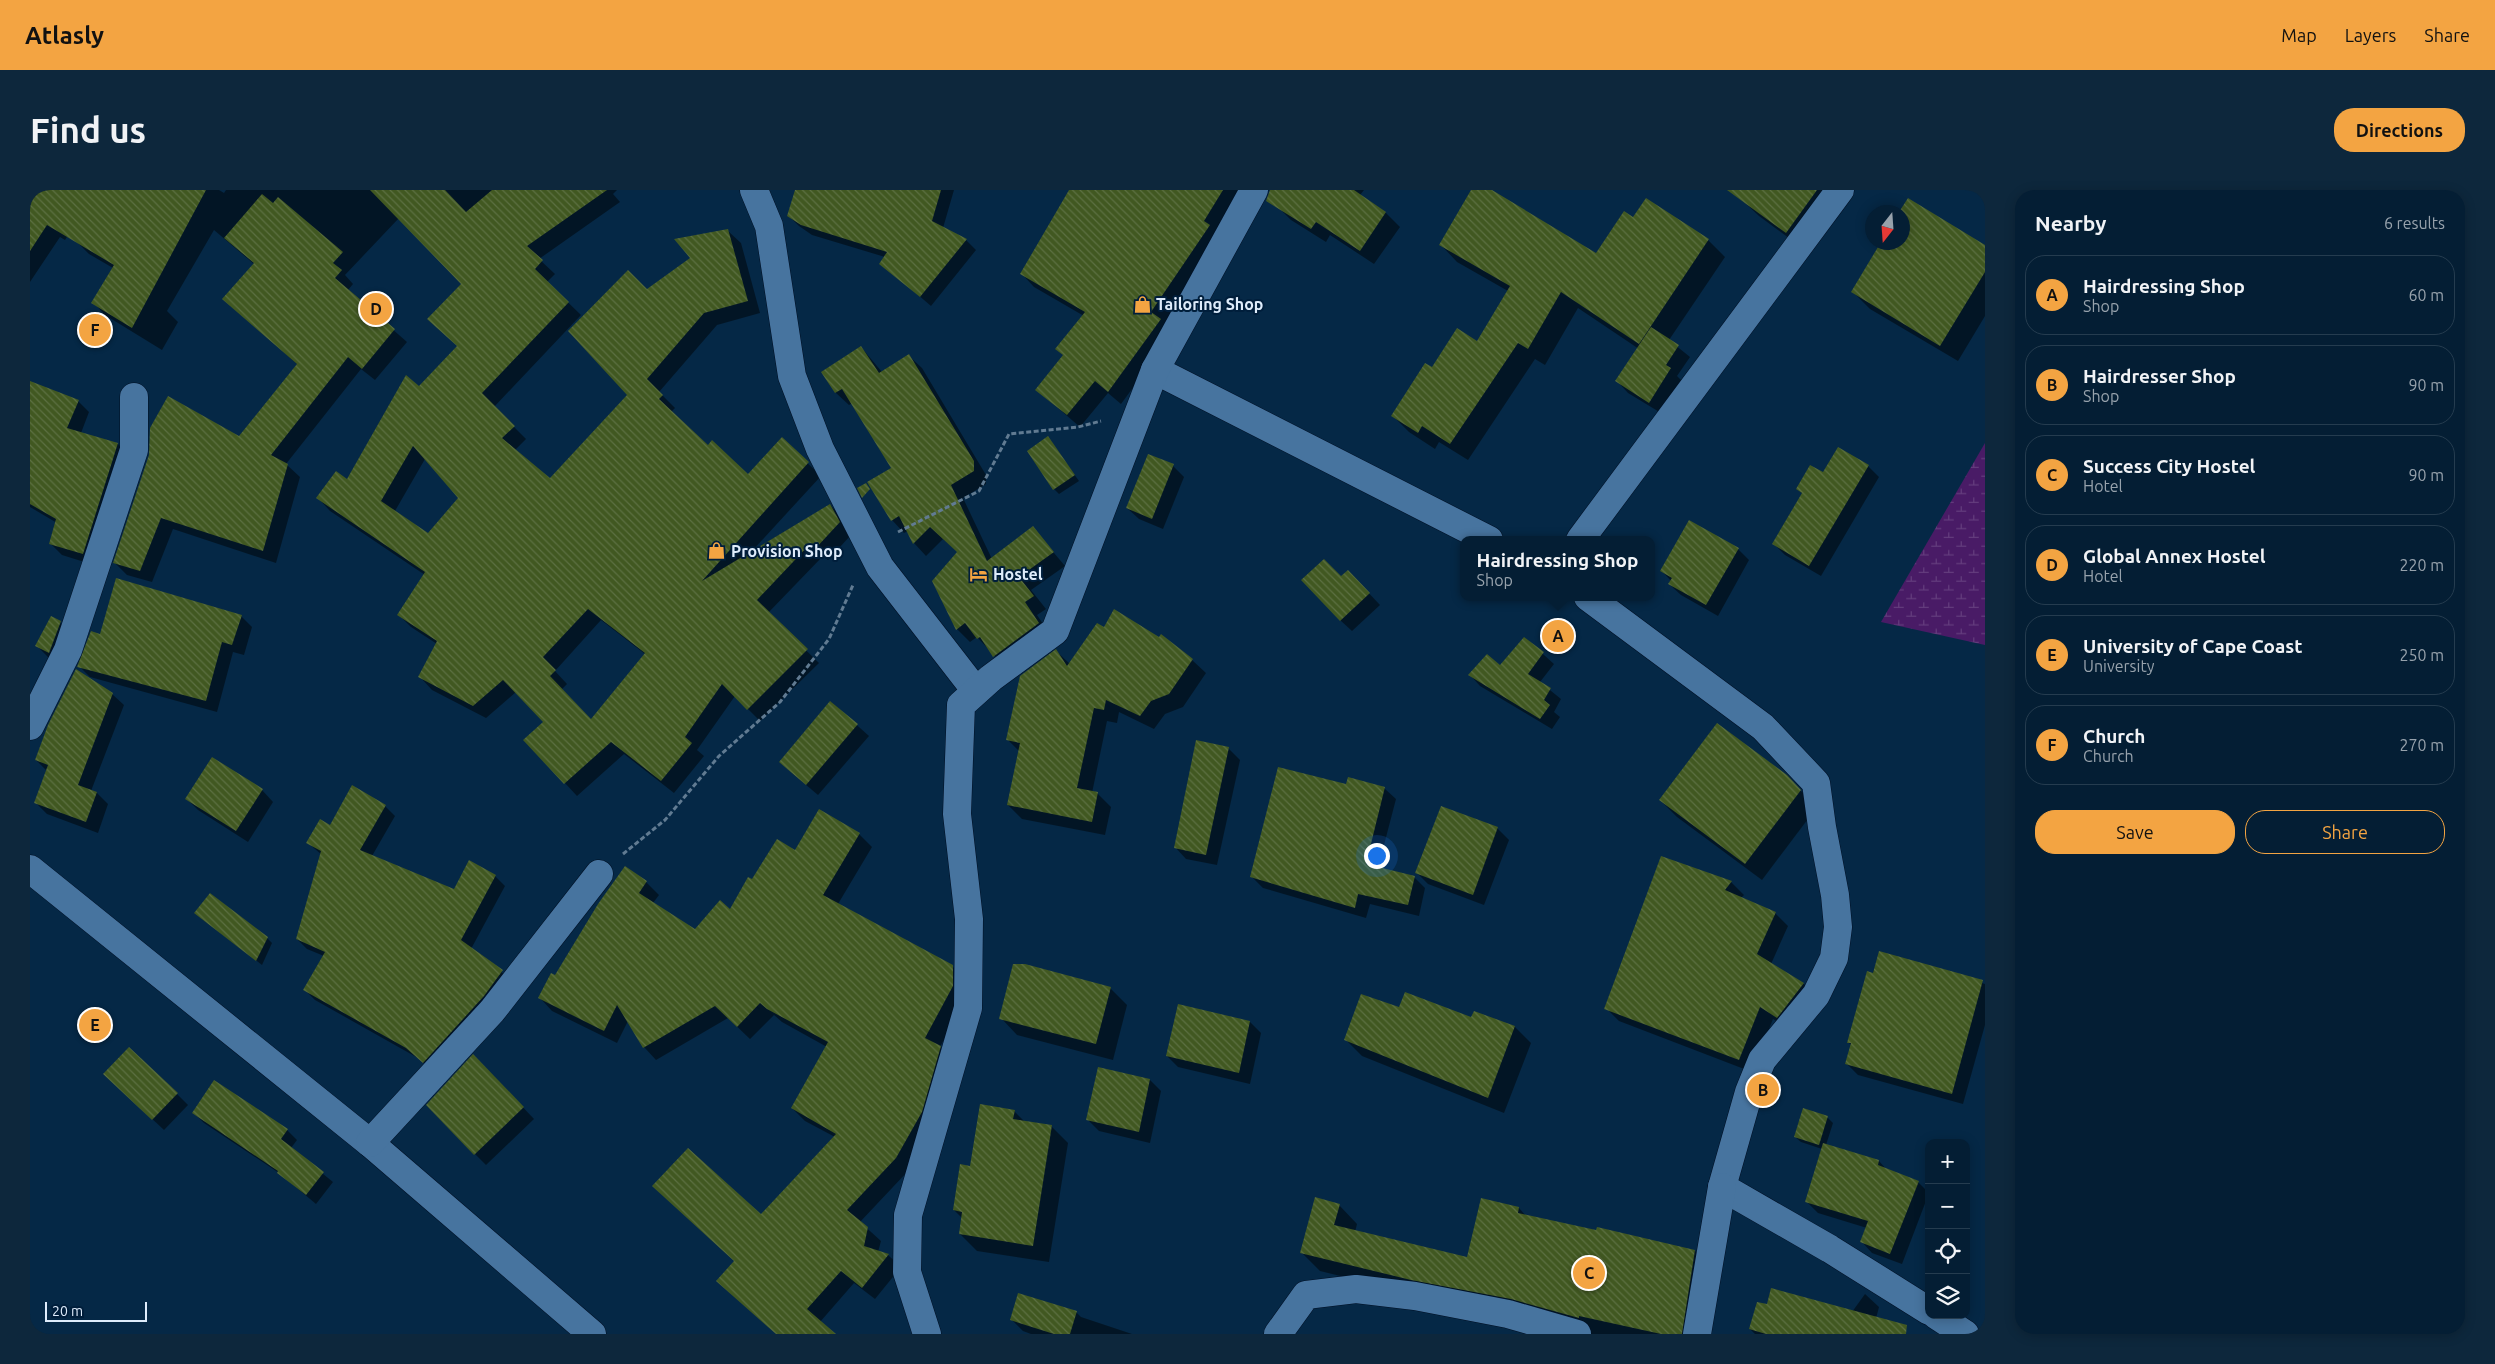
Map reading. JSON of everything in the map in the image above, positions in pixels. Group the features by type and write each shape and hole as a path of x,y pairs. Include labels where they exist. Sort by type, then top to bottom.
{"street":[{"path":"754,190 770,226 792,376 820,448 880,567 976,691"},
{"path":"927,1334 907,1272 908,1216 968,1008 970,919 957,814 961,705 976,691 1055,631 1155,370 1254,190"},
{"path":"1583,536 1840,190"},
{"path":"1155,370 1481,536"},
{"path":"30,726 68,650 134,450 134,397"},
{"path":"1593,601 1763,728 1816,783 1822,828 1835,895 1838,927 1834,958 1816,996 1762,1060 1749,1092 1722,1187 1697,1334"},
{"path":"30,869 370,1142 592,1334"},
{"path":"370,1142 492,1011 599,874"},
{"path":"1722,1187 1830,1249 1925,1308"},
{"path":"1278,1334 1306,1295 1356,1289 1415,1296 1508,1314 1577,1334"},
{"path":"1942,1319 1964,1334"}],"path":[{"path":"599,874 665,820 719,756 780,702 829,639 870,546 979,491 1008,434 1078,427 1140,409"}],"green space":[{"path":"1985,443 1985,645 1881,622"}],"building":[{"path":"30,190 206,190 132,328 91,303 114,265 47,225 30,251"},
{"path":"370,190 445,190 466,212 492,190 607,190 527,246 543,260 535,269 569,302 482,393 515,426 502,438 550,478 627,395 568,331 628,270 647,289 690,258 674,239 728,229 748,301 704,313 647,379 663,395 659,399 708,445 712,440 748,474 782,437 809,462 702,581 830,504 840,522 815,549 810,544 757,600 808,649 747,710 722,684 685,737 692,743 661,781 611,742 564,784 523,740 543,722 503,680 473,706 418,677 437,641 397,615 425,572 316,498 336,471 347,479 406,375 419,386 457,346 427,319 461,284","holes":["413,446 458,498 428,533 381,501","588,609 645,653 591,719 550,676 556,670 543,657"]},
{"path":"795,190 941,190 932,221 967,239 920,297 879,264 887,252 801,225 787,216"},
{"path":"1069,190 1223,190 1204,221 1210,225 1151,312 1161,319 1108,392 1095,381 1067,415 1035,390 1063,355 1055,349 1085,312 1020,274"},
{"path":"1270,190 1354,190 1386,212 1360,251 1316,222 1311,229 1266,201"},
{"path":"1471,190 1492,190 1596,253 1624,211 1633,217 1646,198 1709,239 1639,344 1561,292 1528,349 1518,343 1450,444 1422,426 1418,433 1391,416 1425,363 1432,367 1457,328 1477,341 1510,286 1439,245"},
{"path":"1727,190 1817,190 1786,233"},
{"path":"262,194 273,203 278,197 343,252 333,263 342,270 335,278 395,329 362,369 348,357 271,455 288,464 263,551 161,518 140,571 113,563 149,455 150,428 168,396 239,436 297,364 222,299 254,263 224,238"},
{"path":"1908,198 1985,245 1985,272 1940,346 1851,292 1876,250 1910,250 1910,205 1904,205"},
{"path":"1651,327 1679,345 1666,365 1671,368 1649,403 1615,381"},
{"path":"861,346 879,373 909,354 974,461 974,471 951,485 987,561 1033,526 1054,552 1019,577 1034,596 1025,602 1039,623 993,657 980,637 977,639 965,623 956,630 932,581 957,552 930,527 913,544 899,516 891,521 867,482 891,468 842,389 835,393 821,372"},
{"path":"30,381 79,400 67,428 118,443 83,554 49,544 56,519 30,504"},
{"path":"1048,436 1075,475 1053,490 1027,451"},
{"path":"1838,447 1869,465 1809,566 1772,544 1802,493 1796,489 1810,465 1823,472"},
{"path":"1148,454 1174,464 1152,519 1126,508"},
{"path":"866,483 870,489 862,498 857,488"},
{"path":"1689,520 1739,548 1706,605 1668,584 1672,578 1660,571"},
{"path":"1324,559 1341,576 1348,570 1370,593 1340,621 1301,580"},
{"path":"116,578 242,615 232,645 222,642 206,701 77,667 91,631 100,634"},
{"path":"1114,609 1159,637 1161,634 1193,659 1169,694 1151,701 1140,716 1106,700 1104,710 1094,708 1077,788 1098,792 1092,822 1007,805 1020,743 1006,740 1020,676 1056,649 1067,666 1097,623 1104,627"},
{"path":"51,616 61,621 49,653 35,646"},
{"path":"1524,637 1544,652 1528,674 1551,688 1544,700 1550,705 1540,719 1468,675 1487,654 1500,665"},
{"path":"76,669 113,693 78,785 97,792 86,822 34,803 48,765 35,760 48,725"},
{"path":"830,701 858,724 806,785 779,762"},
{"path":"1717,723 1787,775 1801,790 1745,864 1659,800"},
{"path":"1196,740 1229,747 1206,855 1174,848"},
{"path":"212,757 263,789 236,831 185,799"},
{"path":"1278,767 1346,784 1348,777 1385,787 1366,864 1415,876 1408,905 1358,894 1355,908 1250,877"},
{"path":"352,785 386,805 360,850 454,889 469,860 496,875 461,940 503,970 484,996 423,1063 406,1048 303,990 325,952 296,939 321,851 306,843 320,819 330,825"},
{"path":"1441,806 1498,827 1473,895 1415,873"},
{"path":"819,809 860,833 823,895 953,965 953,986 925,1038 941,1046 922,1112 896,1158 847,1210 868,1227 864,1246 889,1254 862,1288 841,1271 807,1309 836,1334 776,1334 716,1281 734,1261 652,1186 688,1148 761,1214 836,1134 791,1108 828,1042 767,1009 760,1003 737,1027 715,1006 643,1048 617,1005 604,1031 538,998 551,973 555,975 598,904 625,866 647,881 639,893 695,929 720,900 730,909 748,877 752,879 777,839 795,850"},
{"path":"1661,856 1732,881 1725,890 1776,912 1757,954 1804,983 1777,1018 1760,1007 1739,1060 1604,1009"},
{"path":"210,893 268,937 256,961 194,913"},
{"path":"1879,951 1983,980 1952,1094 1845,1064 1851,1043 1847,1043 1867,971 1873,973"},
{"path":"1013,964 1025,964 1111,987 1096,1044 999,1019"},
{"path":"1405,992 1471,1017 1474,1011 1515,1026 1488,1098 1344,1040 1361,994 1399,1007"},
{"path":"1178,1004 1250,1021 1239,1073 1166,1056"},
{"path":"129,1047 178,1093 152,1120 103,1074"},
{"path":"473,1054 524,1107 474,1155 426,1105"},
{"path":"1098,1067 1150,1079 1139,1132 1086,1120"},
{"path":"214,1080 288,1129 281,1139 324,1172 306,1195 277,1173 278,1171 192,1113"},
{"path":"980,1104 1015,1110 1013,1119 1052,1125 1033,1246 959,1234 962,1212 953,1210 960,1164 970,1166"},
{"path":"1803,1108 1828,1116 1819,1145 1794,1137"},
{"path":"1823,1143 1879,1160 1878,1165 1919,1181 1890,1254 1860,1242 1868,1221 1805,1202"},
{"path":"1315,1197 1340,1204 1334,1225 1467,1257 1481,1198 1519,1207 1518,1213 1596,1230 1597,1227 1695,1250 1682,1334 1661,1334 1579,1316 1579,1318 1511,1299 1411,1280 1300,1253"},
{"path":"1771,1288 1907,1325 1906,1334 1766,1334 1749,1329 1757,1302 1767,1304"},
{"path":"1018,1293 1077,1311 1070,1334 1054,1334 1010,1320"}],"place":[{"name":"Tailoring Shop","path":"1142,304"},
{"name":"Global Annex Hostel","path":"376,309"},
{"name":"Church","path":"95,330"},
{"name":"Provision Shop","path":"717,551"},
{"name":"Hostel","path":"979,574"},
{"name":"Hairdressing Shop","path":"1558,636"},
{"name":"University of Cape Coast","path":"95,1025"},
{"name":"Hairdresser Shop","path":"1763,1090"},
{"name":"Success City Hostel","path":"1589,1273"}]}
